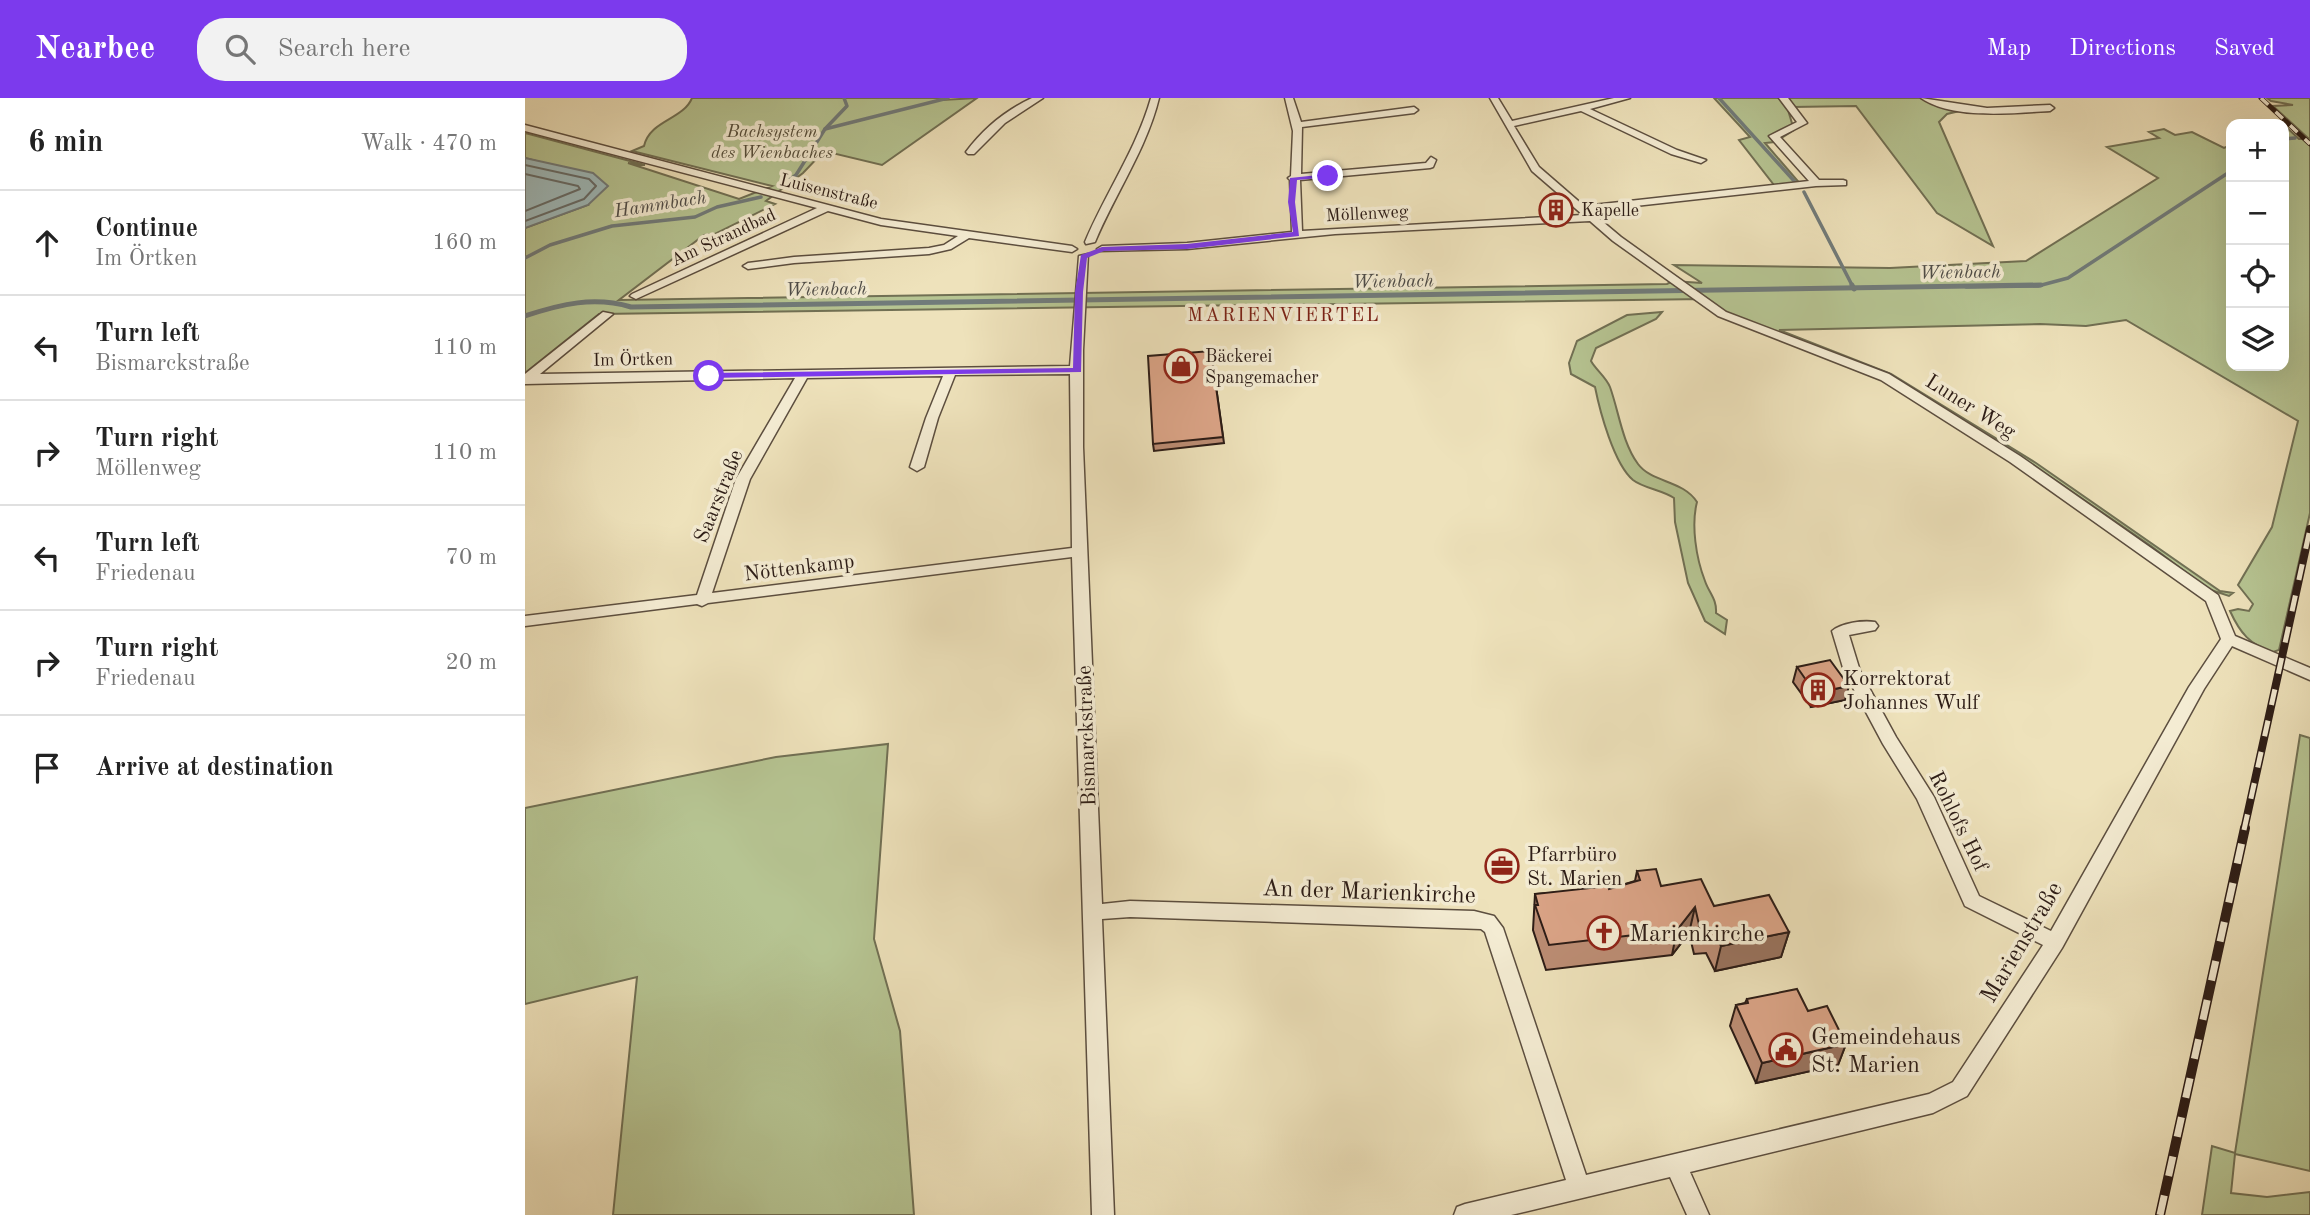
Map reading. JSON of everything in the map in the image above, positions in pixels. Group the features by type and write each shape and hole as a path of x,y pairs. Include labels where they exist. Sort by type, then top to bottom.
{"street":[{"path":"971,152 978,141 1039,98"},
{"path":"1090,242 1105,206 1149,121 1155,98"},
{"path":"1289,98 1299,125 1299,149 1293,178 1292,202 1297,234"},
{"name":"Luner Weg","path":"1494,98 1535,169 1591,218 1677,283 1736,321 1885,377 2015,459 2213,598 2229,639"},
{"path":"1509,124 1626,98"},
{"path":"1783,98 1802,123 1774,136 1816,183"},
{"path":"1925,98 1944,106 1970,110 2050,108"},
{"path":"1584,109 1674,152 1701,160"},
{"path":"1299,125 1414,110"},
{"name":"Luisenstraße","path":"525,128 881,222 965,236 1072,249"},
{"path":"1293,178 1430,165 1431,160"},
{"path":"1580,209 1816,183 1843,183"},
{"name":"Am Strandbad","path":"636,296 824,209"},
{"name":"Möllenweg","path":"1102,249 1187,246 1297,234 1591,218"},
{"path":"748,266 794,260 929,251 947,247 965,236"},
{"path":"1090,242 1100,244 1102,249 1096,254 1074,254 1072,249 1090,242"},
{"name":"Bismarckstraße","path":"1084,256 1079,292 1078,552 1104,1215"},
{"path":"526,379 607,314"},
{"name":"Im Örtken","path":"526,379 1078,370"},
{"path":"917,467 950,373"},
{"name":"Saarstraße","path":"702,601 743,479 803,374"},
{"name":"Nöttenkamp","path":"525,621 1078,552"},
{"name":"Rohlofs Hof","path":"1870,626 1840,631 1852,671 1889,740 1925,797 1972,901 2055,942"},
{"path":"2229,639 2310,674"},
{"name":"Marienstraße","path":"1465,1215 1521,1208 1579,1187 1933,1103 1960,1089 2055,942 2197,687 2229,639"},
{"name":"An der Marienkirche","path":"1093,912 1130,909 1474,919 1487,922 1493,928 1579,1187"},
{"path":"1676,1164 1698,1215"}],"green space":[{"name":"Bachsystem des Wienbaches","path":"692,98 977,98 882,165 824,151 803,173 766,201 775,204 715,234 704,235 619,300 1667,284 1673,281 1702,283 1674,265 1890,268 2026,261 2158,178 2107,147 2159,138 2149,132 2164,129 2175,135 2192,132 2226,147 2226,371 2289,371 2289,130 2299,139 2309,139 2273,106 2293,105 2267,98 2310,98 2310,513 2279,650 2273,652 2252,642 2242,632 2230,611 2249,611 2253,604 2238,585 2272,527 2298,421 2126,320 2086,326 2040,324 1779,330 1891,374 2036,463 2220,591 2233,593 2229,596 2208,589 2058,482 1894,377 1732,316 1704,299 599,314 525,373 525,228 588,205 540,162 525,158 525,133 645,165 628,163 739,199 772,186 632,151 644,146 647,137 659,125 688,105"},
{"path":"1714,98 1779,98 1788,110 1794,130 1775,142 1765,143 1802,186 1774,185 1739,140 1750,137"},
{"path":"1786,98 1922,98 1943,107 1964,110 1947,114 1939,122 1993,246 1937,213 1856,106 1792,107"},
{"path":"1662,312 1656,319 1596,348 1591,361 1610,387 1624,437 1638,464 1651,475 1684,489 1697,502 1694,521 1699,562 1716,613 1727,620 1725,634 1705,621 1688,583 1675,522 1674,498 1637,483 1626,472 1609,437 1595,387 1571,374 1569,363 1577,341 1627,315"},
{"path":"2300,735 2310,738 2310,1171 2235,1154 2231,1193 2267,1197 2310,1192 2310,1215 2202,1215 2212,1146 2235,1153"},
{"path":"888,744 874,939 900,1031 914,1215 613,1215 637,977 525,1004 525,808 776,757"}],"water":[{"path":"525,158 593,173 608,186 588,205 525,228"}],"building":[{"path":"1211,351 1223,437 1153,444 1148,356"},
{"path":"1830,660 1849,686 1815,693 1797,667"},
{"path":"1656,869 1661,886 1701,879 1714,906 1769,895 1789,932 1721,946 1713,928 1700,929 1695,907 1677,930 1549,945 1535,905 1538,905 1535,894 1608,886 1609,889 1640,880 1637,871"},
{"path":"1797,989 1808,1011 1827,1006 1846,1044 1762,1063 1736,1005 1748,1003 1747,999"}],"waterway":[{"name":"Hammbach","path":"825,129 847,106 844,98"},
{"path":"825,129 948,98"},
{"path":"1719,98 1796,183"},
{"name":"Hammbach","path":"780,187 796,175 825,129"},
{"name":"Wienbach","path":"2289,139 2295,138"},
{"name":"Wienbach","path":"1966,287 2038,286 2068,278 2226,174"},
{"path":"1804,192 1853,287"},
{"name":"Hammbach","path":"525,258 550,245 612,226 695,217 717,207 761,197"},
{"name":"Wienbach","path":"1853,288 2041,285"},
{"name":"Wienbach","path":"525,316 565,305 591,302 631,307 1853,288"}],"railway":[{"path":"2261,98 2310,144"},
{"path":"2244,830 2310,529"},
{"path":"2160,1215 2245,828"}],"place":[{"name":"Kapelle","path":"1556,210"},
{"name":"Bäckerei Spangemacher","path":"1181,366"},
{"name":"Korrektorat Johannes Wulf","path":"1818,690"},
{"name":"Pfarrbüro St. Marien","path":"1502,866"},
{"name":"Marienkirche","path":"1604,933"},
{"name":"Gemeindehaus St. Marien","path":"1786,1050"}],"district":[{"name":"MARIENVIERTEL","path":"1284,314"}],"route":[{"path":"709,376 1078,370 1079,292 1084,256 1096,254 1102,249 1187,246 1297,234 1292,209 1293,178 1328,176"}]}
